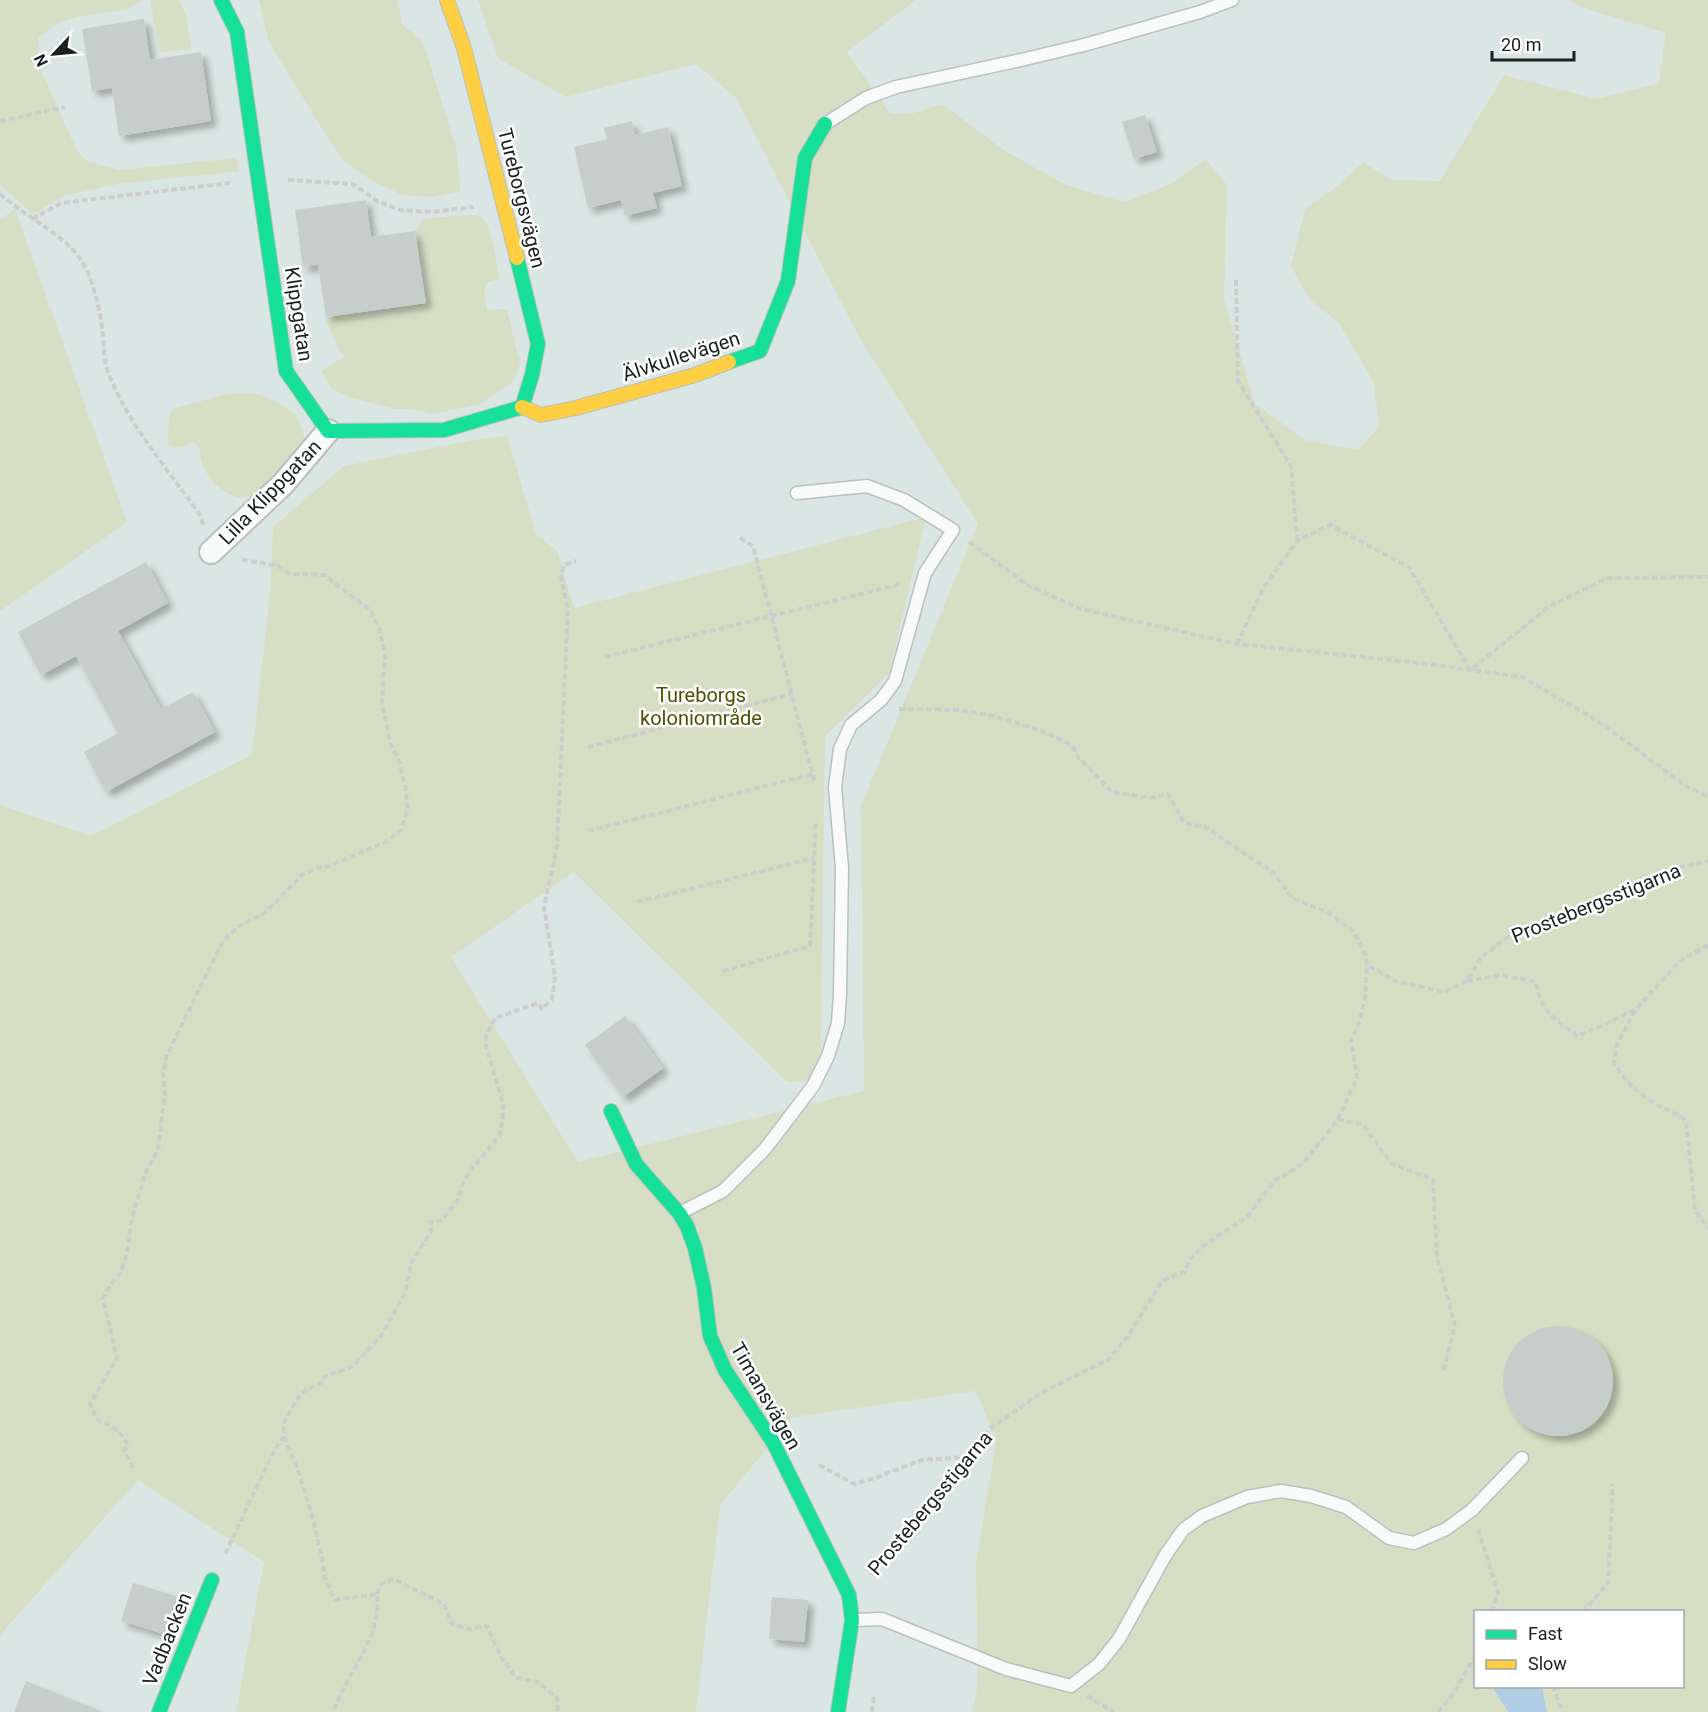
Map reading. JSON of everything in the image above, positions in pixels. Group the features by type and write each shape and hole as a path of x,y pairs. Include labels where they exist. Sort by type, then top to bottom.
{"street":[{"name":"Klippgatan","path":"221,0 237,32 286,371 328,431"},
{"name":"Tureborgsvägen","path":"447,0 464,48 499,180 538,344 532,375 522,407"},
{"name":"Älvkullevägen","path":"522,407 541,415 576,408 626,396 694,375 760,351 788,281 805,158 825,124"},
{"path":"328,431 444,430 522,407"},
{"name":"Lilla Klippgatan","path":"211,552 277,490 328,431"},
{"name":"Timansvägen","path":"611,1111 636,1164 679,1213 687,1226 695,1248 704,1288 710,1336 725,1370 786,1467 846,1587 852,1620 838,1712"},
{"name":"Vadbacken","path":"159,1712 212,1580"}],"lane":[{"path":"825,124 866,98 896,87 1084,45 1200,12 1232,0"},
{"path":"679,1213 723,1191 765,1149 813,1086 828,1056 838,1023 840,994 842,868 835,787 840,749 851,725 881,700 895,681 925,573 952,530 904,500 867,486 797,493"},
{"path":"852,1620 882,1619 1006,1669 1071,1686 1099,1664 1119,1639 1183,1530 1202,1516 1246,1497 1281,1491 1311,1496 1346,1507 1389,1538 1414,1544 1446,1529 1472,1510 1522,1458"}],"path":[{"path":"0,121 65,107"},
{"path":"32,219 61,203 259,179 352,184 377,201 400,210 431,212 475,207"},
{"path":"0,194 78,256 86,271 101,320 107,369 123,403 149,448 200,515 211,552 278,566 290,574 324,575 370,610 379,628 385,654 382,704 391,745 399,760 408,808 401,830 386,842 303,874 265,913 239,926 223,941 167,1055 158,1150 147,1169 132,1217 127,1254 120,1273 102,1299 117,1358 90,1404 98,1420 111,1425 125,1438 128,1445 124,1450 133,1468"},
{"path":"1236,280 1238,381 1291,466 1297,542"},
{"path":"1237,644 1264,587 1297,542 1330,525 1409,567 1470,670"},
{"path":"952,530 1029,586 1081,609 1237,644 1522,677 1598,721 1686,786 1708,797"},
{"path":"740,538 753,546 815,784"},
{"path":"377,1594 335,1600 324,1576 322,1557 304,1490 283,1437 284,1422 301,1393 321,1383 322,1378 353,1366 381,1336 405,1293 411,1263 432,1231 430,1222 442,1220 458,1200 470,1171 500,1135 504,1107 486,1046 486,1036 495,1018 538,1003 542,1009 552,999 555,977 544,907 556,846 568,610 561,577 564,565 576,561"},
{"path":"1470,670 1550,606 1608,578 1708,577"},
{"path":"605,657 905,583"},
{"path":"588,747 791,694"},
{"name":"Prostebergsstigarna","path":"846,1587 867,1580 930,1506 989,1429 1044,1391 1108,1360 1128,1336 1163,1280 1184,1272 1190,1259 1206,1244 1247,1216 1275,1180 1303,1164 1338,1119 1357,1078 1351,1040 1359,1024 1365,997 1367,966 1365,954 1354,932 1329,913 1292,898 1274,873 1204,827 1184,823 1168,794 1151,798 1112,792 1078,758 1072,745 1039,730 993,716 961,710 889,709"},
{"path":"588,831 813,774"},
{"path":"723,971 810,946 816,816"},
{"path":"637,902 814,858"},
{"name":"Prostebergsstigarna","path":"1467,981 1480,959 1504,939 1661,872 1708,861"},
{"path":"1708,945 1680,961 1636,1009 1617,1044 1614,1063 1636,1090 1659,1106 1676,1112 1686,1121 1695,1210 1708,1229"},
{"path":"1367,966 1396,981 1444,992 1467,981 1502,975 1536,982 1539,1000 1546,1012 1577,1036 1636,1009"},
{"path":"1338,1119 1363,1125 1391,1163 1433,1180 1437,1257 1455,1325 1443,1372"},
{"path":"212,1580 272,1455 283,1437"},
{"path":"786,1467 809,1459 828,1472 854,1484 921,1460 968,1457"},
{"path":"1584,1610 1608,1583 1613,1484"},
{"path":"1472,1510 1498,1593 1492,1610"},
{"path":"333,1712 371,1637 379,1610 377,1594 380,1585 393,1579 444,1604 452,1623 470,1629 487,1626 501,1657 516,1678 538,1682 557,1698 558,1712"},
{"path":"1438,1712 1454,1693 1474,1658"},
{"path":"1071,1686 1114,1712"},
{"path":"1554,1688 1562,1712"}],"green space":[{"path":"0,0 143,0 126,10 59,22 38,38 39,66 77,151 87,161 119,170 237,158 239,171 118,184 63,196 33,214 0,185"},
{"path":"150,0 179,0 186,15 191,49 160,52"},
{"path":"259,0 397,0 403,25 423,42 457,151 460,191 433,197 402,195 371,180 343,160 269,42"},
{"name":"Tureborgs koloniområde","path":"478,0 916,0 847,52 890,114 910,114 942,104 1005,151 1066,185 1124,202 1171,184 1206,159 1227,185 1224,299 1255,404 1305,440 1358,450 1380,426 1373,381 1338,322 1309,299 1291,266 1305,209 1341,183 1363,162 1391,180 1440,181 1504,75 1597,99 1659,83 1666,33 1590,10 1567,0 1708,0 1708,1712 1547,1712 1542,1688 1684,1688 1684,1610 1474,1610 1474,1688 1493,1688 1508,1712 972,1712 978,1684 976,1564 996,1441 976,1391 793,1417 720,1505 696,1712 236,1712 264,1562 138,1480 0,1635 0,805 91,836 252,755 270,595 273,527 344,466 473,440 507,436 536,534 557,551 574,608 926,517 889,673 825,736 820,1080 787,1082 574,872 451,957 578,1162 864,1091 861,806 978,524 859,337 736,98 696,64 566,97 498,58"},
{"path":"15,209 127,522 0,611 0,220"},
{"path":"470,215 483,219 490,233 499,274 498,279 486,285 485,299 487,310 507,310 520,364 514,381 480,404 432,414 412,409 395,409 351,398 332,389 321,371 345,356 341,354 326,320 330,317 425,303 415,231 424,219"},
{"path":"238,393 257,394 277,402 296,415 304,435 304,448 267,485 244,498 230,495 214,483 205,469 199,447 193,442 179,448 169,445 167,435 172,409"}],"water":[{"path":"1493,1688 1542,1688 1547,1712 1508,1712"}],"building":[{"path":"144,19 150,60 201,52 211,121 119,136 112,88 92,91 82,29"},
{"path":"1145,115 1157,152 1134,159 1122,122"},
{"path":"632,121 635,135 668,127 682,186 653,193 657,208 625,216 621,200 588,208 574,147 607,139 604,128"},
{"path":"366,200 371,237 415,231 426,303 326,317 318,265 303,267 295,210"},
{"path":"146,562 168,603 118,631 161,709 193,692 215,732 106,792 84,752 118,733 76,656 41,675 18,632"},
{"path":"625,1016 663,1068 623,1097 585,1045"},
{"path":"1558,1326 1579,1330 1597,1342 1609,1360 1613,1381 1609,1402 1597,1420 1579,1432 1558,1436 1537,1432 1519,1420 1507,1402 1503,1381 1507,1360 1519,1342 1537,1330"},
{"path":"133,1583 176,1596 164,1634 121,1621"},
{"path":"772,1597 808,1600 804,1642 769,1639"},
{"path":"26,1681 101,1711 101,1712 14,1712"}],"traffic: fast":[{"path":"221,0 237,32 286,371 328,431 444,430 522,407"},
{"path":"729,362 760,351 788,281 805,158 825,124"},
{"path":"517,258 538,344 532,375 522,407"},
{"path":"611,1111 636,1164 679,1213 687,1226 695,1248 704,1288 710,1336 725,1370 773,1442 849,1595 852,1620 838,1712"},
{"path":"159,1712 212,1580"}],"traffic: slow":[{"path":"447,0 464,48 517,258"},
{"path":"522,407 541,415 576,408 695,375 729,362"}]}
